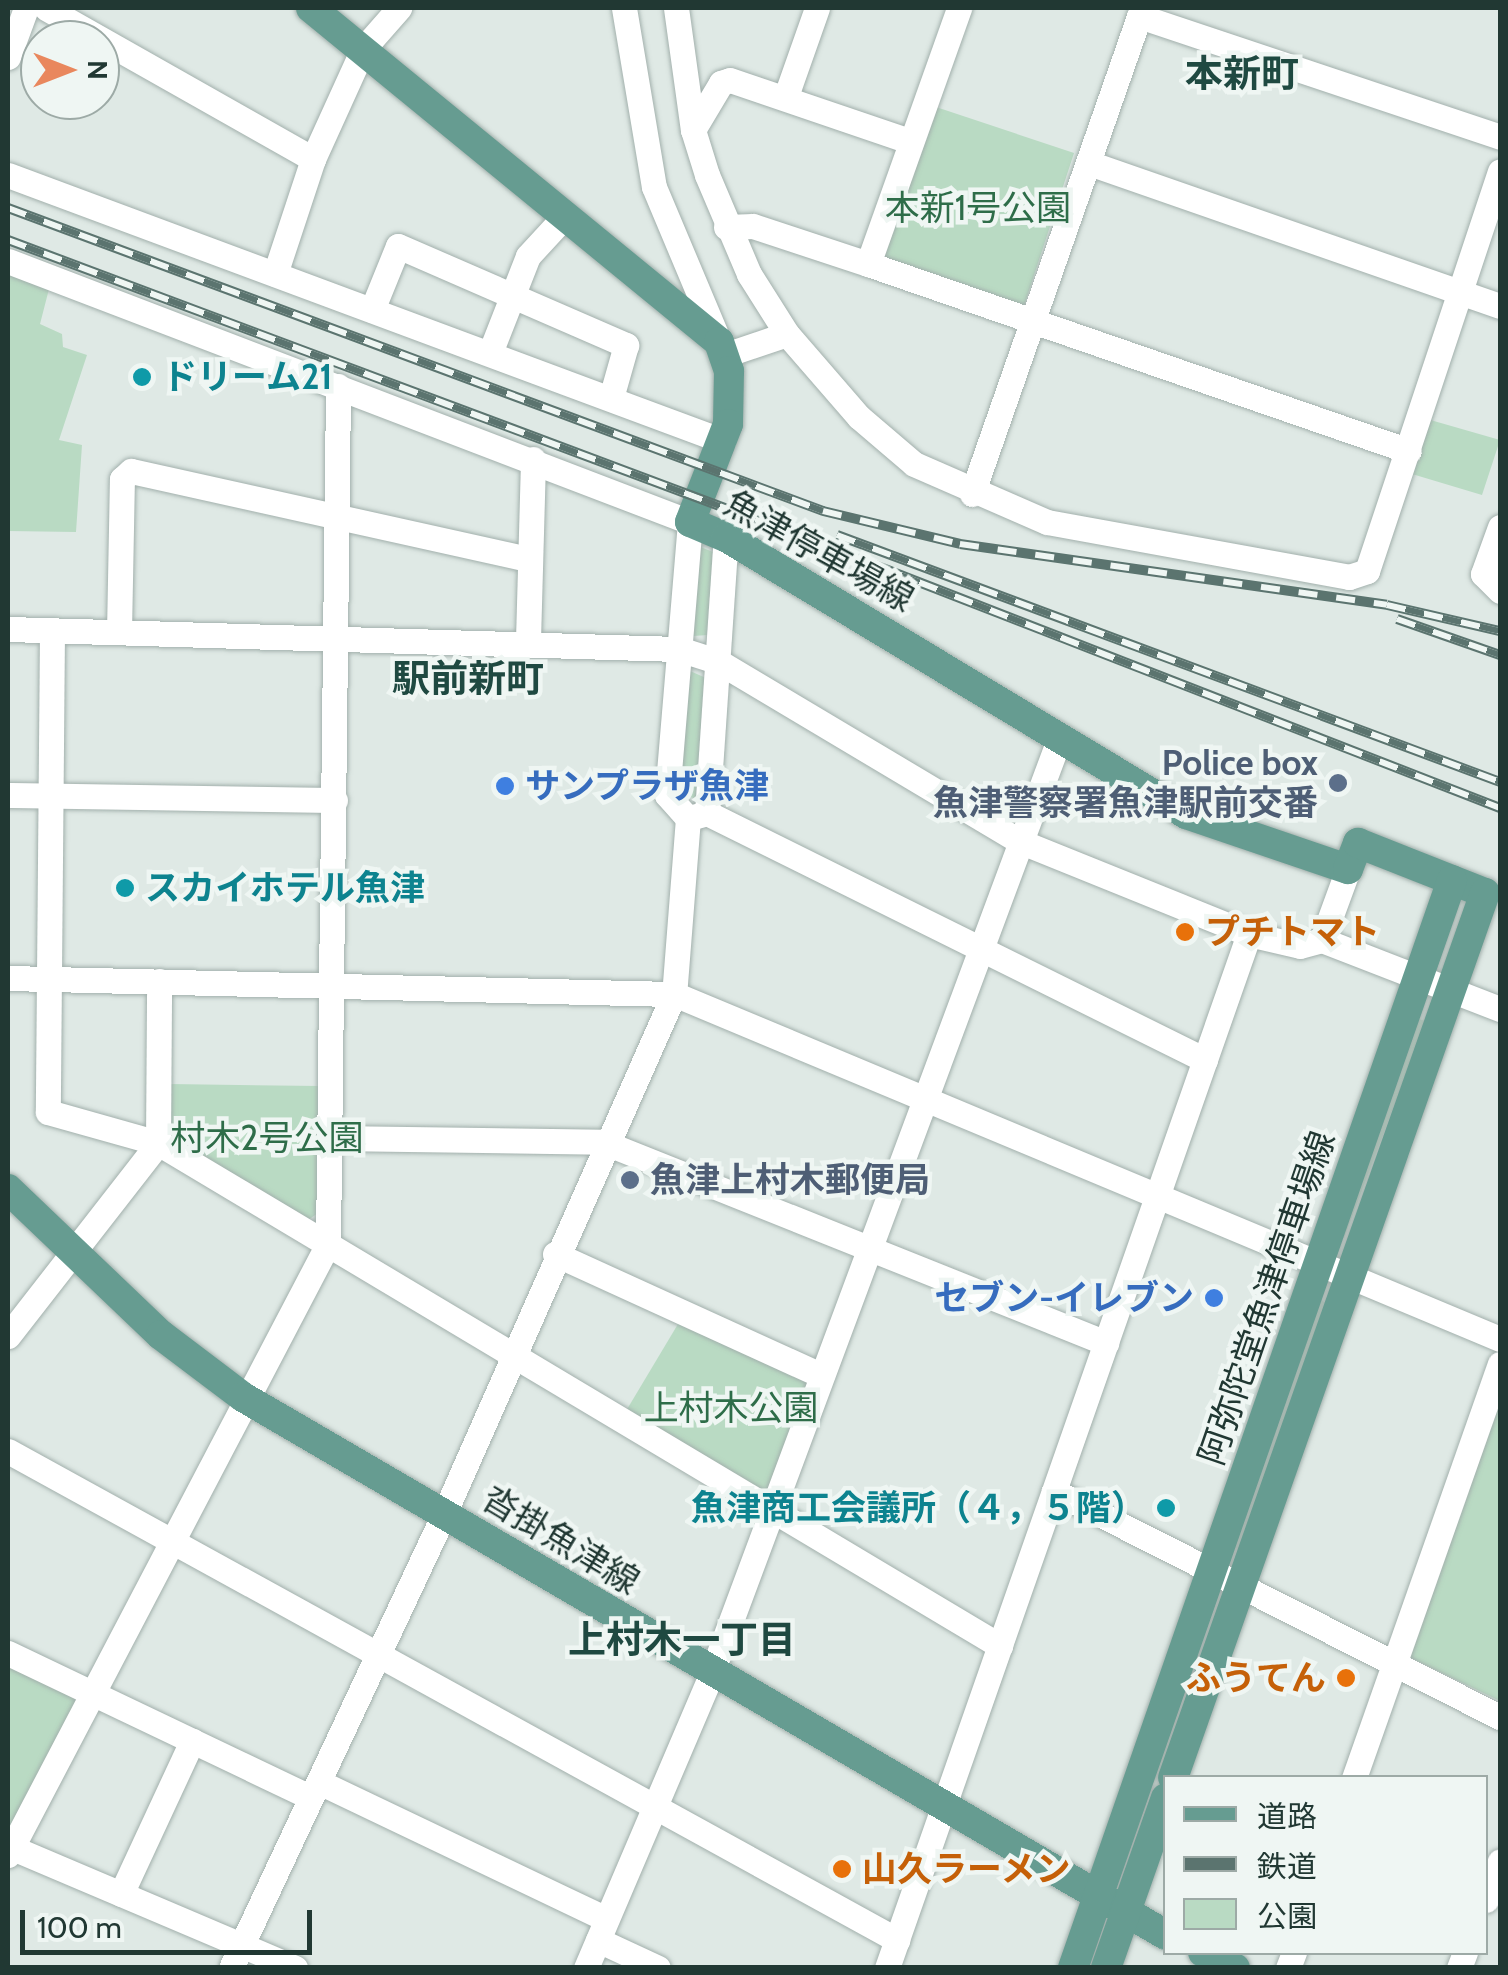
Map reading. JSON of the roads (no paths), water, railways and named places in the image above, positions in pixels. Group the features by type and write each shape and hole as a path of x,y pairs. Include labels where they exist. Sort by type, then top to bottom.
{"main road":[{"path":"311,8 722,348"},
{"name":"魚津停車場線","path":"722,348 730,399 723,440 690,522 726,537 1186,814 1348,869"},
{"path":"1348,869 1358,843 1492,896"},
{"name":"阿弥陀堂魚津停車場線","path":"1073,1968 1452,880"},
{"name":"阿弥陀堂魚津停車場線","path":"1174,1775 1450,990 1492,896"},
{"name":"沓掛魚津線","path":"8,1190 162,1335 243,1397 942,1810 1163,1933"},
{"path":"1106,1968 1163,1807"},
{"path":"1208,1955 1235,1968"}],"street":[{"path":"8,57 26,8"},
{"path":"46,8 313,159"},
{"path":"275,274 313,159 363,49 399,8"},
{"path":"624,8 654,187 722,348 788,334"},
{"path":"676,8 693,130 726,227 788,334 873,429 914,464 972,494 1047,522 1349,576 1367,571 1500,172"},
{"path":"786,96 817,8"},
{"path":"868,264 958,8"},
{"path":"972,494 1140,12 1500,137"},
{"path":"693,130 721,84 786,96 909,141"},
{"path":"1090,163 1500,306"},
{"path":"8,176 723,440"},
{"path":"490,353 508,295 528,256 564,217"},
{"path":"726,227 753,226 1410,451"},
{"path":"372,310 398,246 626,346 612,398"},
{"path":"8,262 533,458 690,522 667,795 698,816 1205,1060"},
{"path":"295,1968 237,1956 121,1894 9,1850 172,1542 243,1397 328,1244 334,1138 338,386"},
{"path":"528,640 533,458"},
{"path":"119,632 122,479 131,471 529,560"},
{"path":"1500,527 1483,574 1500,590"},
{"path":"237,1956 444,1514 554,1254 674,994 719,662 726,537"},
{"path":"8,630 338,640 528,640 680,649 719,662 1019,841 1249,934 1300,946 1322,940 1500,1009"},
{"path":"52,630 48,1112 158,1143 1000,1646"},
{"path":"586,1968 712,1672 1060,737"},
{"path":"8,796 335,800"},
{"path":"1322,940 1348,869"},
{"path":"888,1968 1249,934"},
{"path":"8,978 674,994 1500,1339"},
{"path":"8,1336 158,1143 160,981"},
{"path":"334,1138 604,1142 1106,1343"},
{"path":"554,1254 820,1375"},
{"path":"1355,1775 1500,1364"},
{"path":"8,1451 897,1940"},
{"path":"1054,1491 1500,1717"},
{"path":"8,1653 192,1741 314,1790 602,1930 658,1968"},
{"path":"121,1894 192,1741"},
{"path":"1488,1894 1500,1861"}],"railway":[{"path":"8,208 823,511 960,544 1387,605 1500,631"},
{"path":"8,240 813,541 1500,808"},
{"path":"837,535 1500,782"},
{"path":"1397,619 1500,655"}],"place":[{"name":"ドリーム21","path":"142,377"},
{"name":"Police box 魚津警察署魚津駅前交番","path":"1338,783"},
{"name":"サンプラザ魚津","path":"505,786"},
{"name":"スカイホテル魚津","path":"125,888"},
{"name":"プチトマト","path":"1185,932"},
{"name":"魚津上村木郵便局","path":"630,1180"},
{"name":"セブン-イレブン","path":"1214,1298"},
{"name":"魚津商工会議所（４，５階）","path":"1166,1508"},
{"name":"ふうてん","path":"1346,1678"},
{"name":"山久ラーメン","path":"842,1869"}],"district":[{"name":"本新町","path":"1242,74"},
{"name":"駅前新町","path":"468,679"},
{"name":"上村木一丁目","path":"682,1640"}],"park label":[{"name":"本新1号公園","path":"978,208"},
{"name":"村木2号公園","path":"267,1138"},
{"name":"上村木公園","path":"731,1408"}]}
